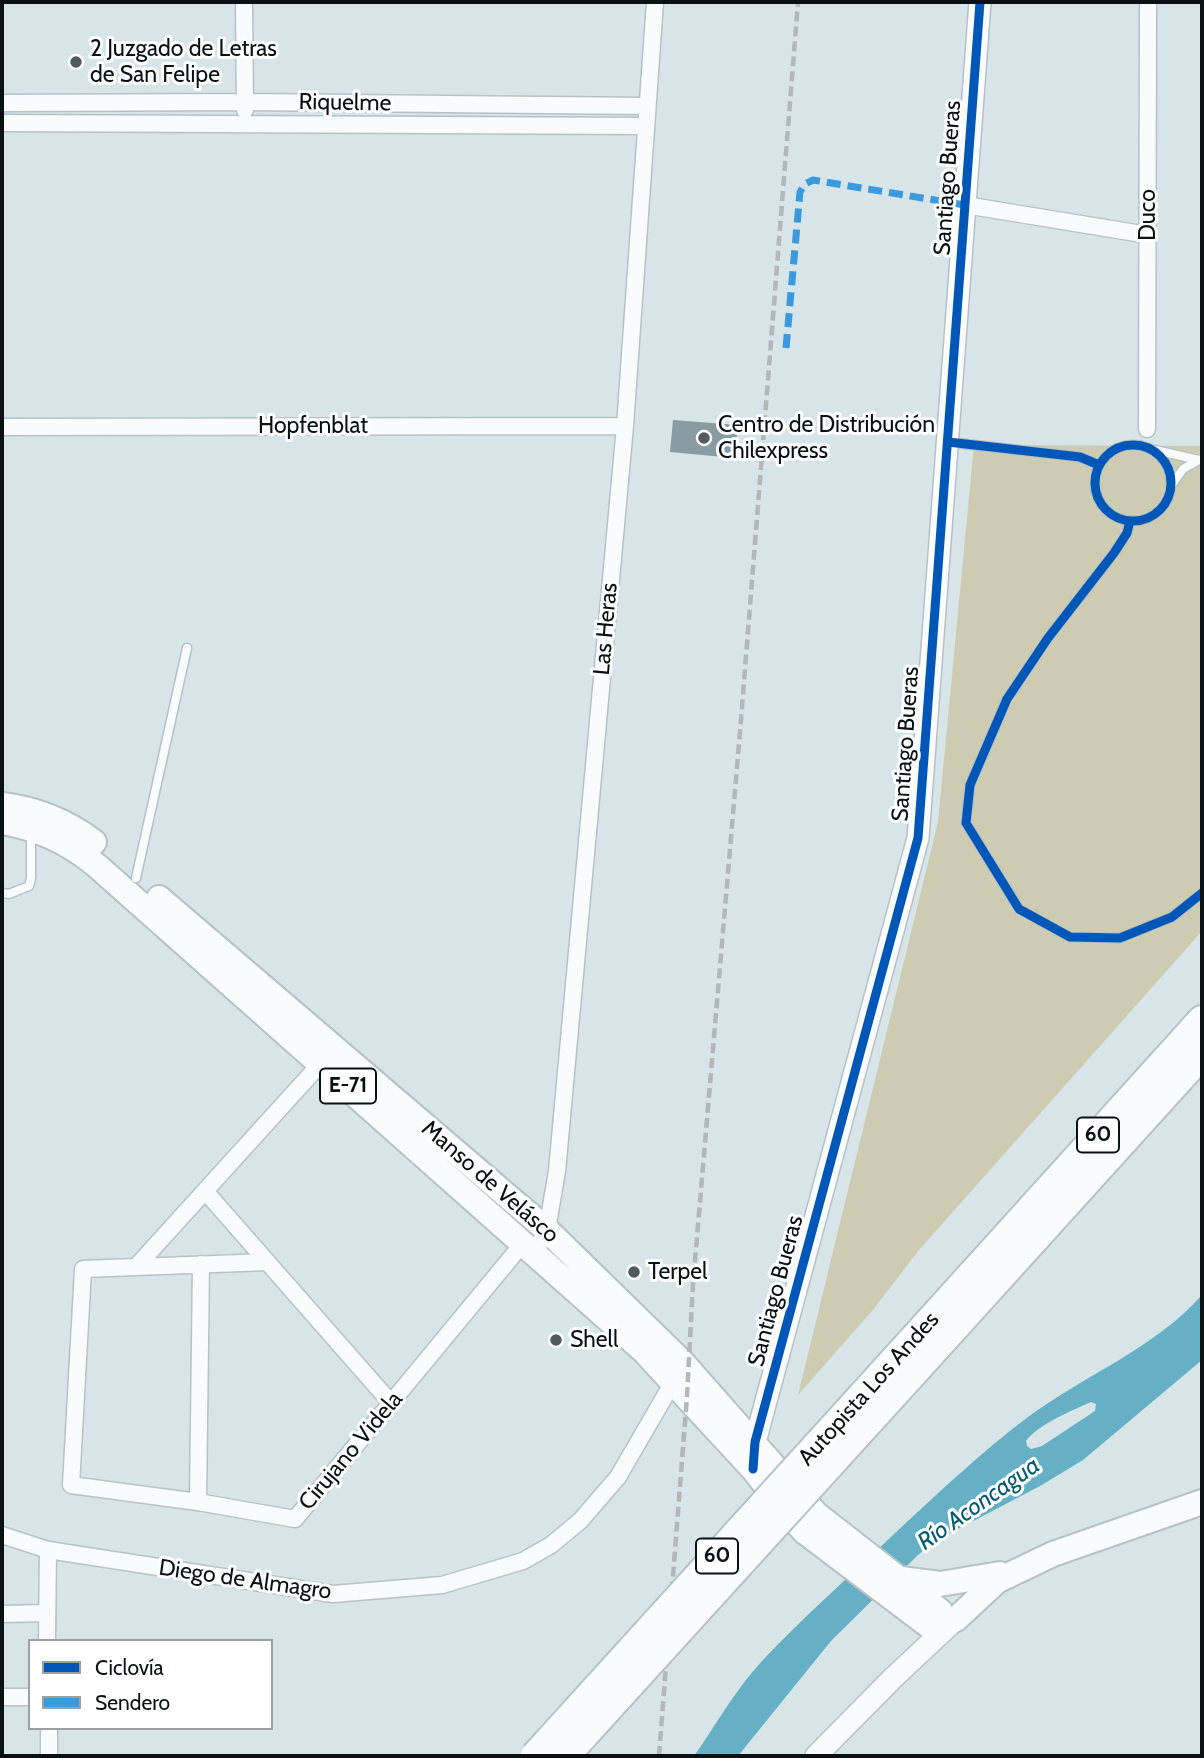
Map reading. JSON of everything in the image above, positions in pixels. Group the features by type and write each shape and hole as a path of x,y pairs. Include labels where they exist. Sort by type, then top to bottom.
{"highway":[{"name":"Autopista Los Andes","path":"565,1756 1202,1020"},
{"name":"Autopista Los Andes","path":"534,1756 1202,1054"}],"main road":[{"name":"Manso de Velásco","path":"2,805 33,811 66,824 97,845 136,878 755,1443 811,1523 900,1604 940,1624"},
{"name":"Manso de Velásco","path":"2,822 31,828 66,843 96,864 321,1062 536,1241"},
{"name":"Manso de Velásco","path":"678,1372 788,1514 811,1523 901,1579 940,1624"},
{"path":"940,1624 1006,1576 1053,1554 1202,1502"},
{"path":"901,1579 940,1584 1006,1576"}],"street":[{"path":"244,2 245,123"},
{"name":"Las Heras","path":"536,1241 557,1171 625,426 655,2"},
{"name":"Santiago Bueras","path":"752,1469 755,1443 918,838 980,2"},
{"name":"Duco","path":"1147,429 1148,2"},
{"name":"Riquelme","path":"2,103 245,102 647,106"},
{"name":"Riquelme","path":"2,123 645,125"},
{"path":"965,205 1148,235"},
{"name":"Hopfenblat","path":"2,427 625,426"},
{"path":"136,1266 321,1062"},
{"path":"205,1191 391,1403"},
{"name":"Cirujano Videla","path":"136,1266 83,1269 71,1485 198,1502 295,1519 391,1403 536,1241"},
{"path":"136,1266 267,1262"},
{"path":"198,1502 201,1264"},
{"name":"Diego de Almagro","path":"2,1535 48,1550 333,1594 442,1585 523,1560 551,1545 580,1521 618,1478 678,1372"},
{"path":"47,1639 48,1550"},
{"path":"2,1614 46,1613"},
{"path":"816,1756 893,1678 940,1624"},
{"path":"2,1697 28,1696"},
{"path":"49,1730 50,1756"}],"lane":[{"path":"948,442 1080,457 1099,465"},
{"path":"1152,449 1167,465 1171,485 1163,508 1142,521 1130,521 1110,514 1097,497 1095,475 1099,465 1113,450 1122,446 1143,445 1201,460"},
{"path":"1171,485 1183,468 1201,460"},
{"path":"1130,521 1127,533 1114,553 1048,638 1007,699 970,785 966,823 1019,909 1070,937 1120,938 1172,918 1202,893"},
{"path":"136,878 187,648"},
{"path":"2,893 9,894 29,886 31,828"}],"green space":[{"path":"974,445 1202,446 1202,931 919,1250 872,1311 798,1395 938,822"}],"water":[{"name":"Río Aconcagua","path":"1202,1295 1202,1360 1083,1460 1040,1486 939,1539 918,1555 831,1641 738,1756 694,1756 734,1696 762,1661 958,1475 1028,1417 1141,1346 1183,1314","holes":["1091,1402 1096,1404 1095,1411 1042,1446 1031,1449 1027,1446 1026,1441 1031,1435 1047,1424"]}],"building":[{"name":"Centro de Distribución Chilexpress","path":"673,420 738,425 735,458 670,452"}],"railway":[{"path":"659,1756 693,1284 798,2"}],"marked path":[{"path":"786,348 800,192 805,184 813,180 965,205"}],"cycle path":[{"path":"753,1469 755,1442 918,838 980,2"},
{"path":"948,442 1080,457 1099,465"},
{"path":"1126,445 1140,445 1154,451 1165,462 1171,483 1168,498 1160,510 1140,521 1126,521 1112,515 1101,504 1095,490 1095,476 1101,462 1112,451 1126,445"},
{"path":"1130,521 1127,533 1114,553 1048,638 1007,699 970,785 966,823 1019,909 1070,937 1120,938 1172,917 1202,893"}],"place":[{"name":"2 Juzgado de Letras de San Felipe","path":"76,62"},
{"name":"Centro de Distribución Chilexpress","path":"704,438"},
{"name":"Terpel","path":"634,1272"},
{"name":"Shell","path":"556,1340"}]}
